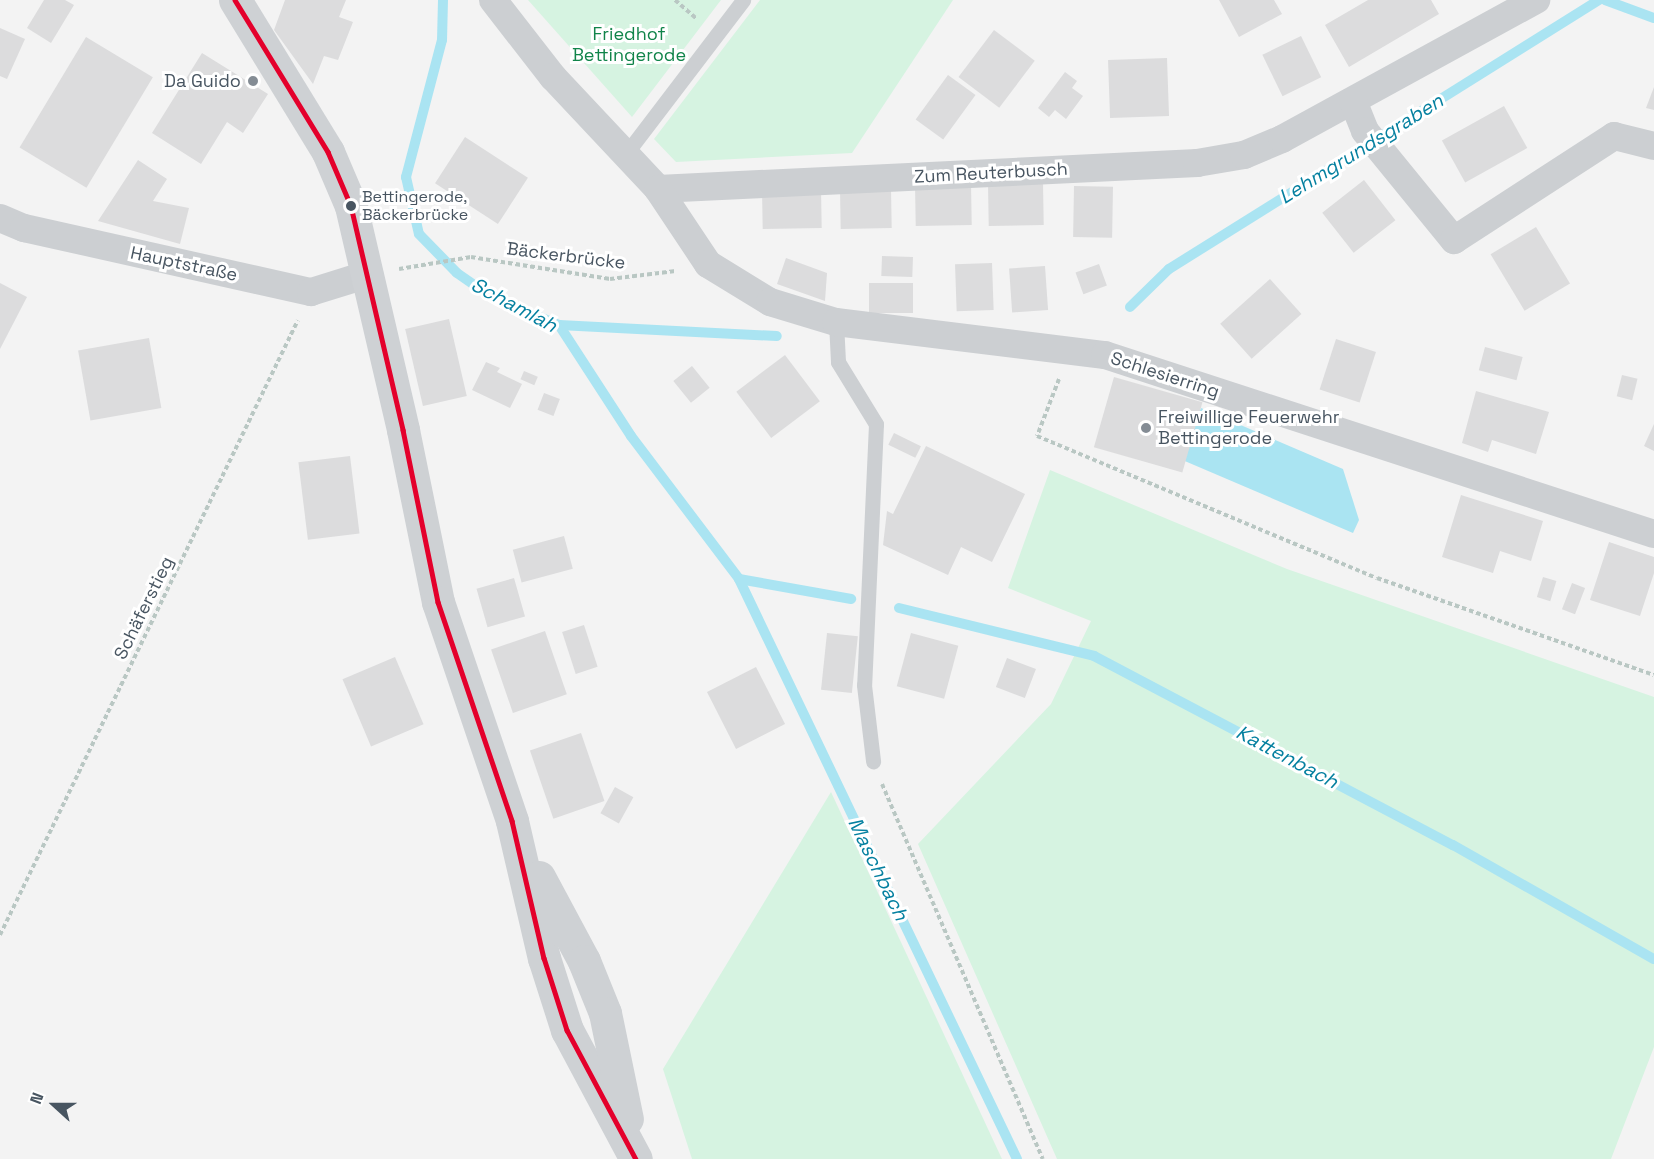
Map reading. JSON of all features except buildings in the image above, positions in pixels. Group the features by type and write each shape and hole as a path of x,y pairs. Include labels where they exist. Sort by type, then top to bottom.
{"street":[{"path":"235,0 328,152 351,206 369,274 438,602 512,821 544,958 567,1030 634,1153"},
{"path":"493,0 553,77 658,189"},
{"name":"Zum Reuterbusch","path":"658,189 1197,163 1244,155 1353,100 1536,0"},
{"path":"1353,100 1373,140 1454,240 1614,136 1654,146"},
{"name":"Schlesierring","path":"658,189 708,264 770,302 836,321 1069,353 1105,355 1654,534"},
{"name":"Hauptstraße","path":"0,218 24,228 311,292 369,274"}],"lane":[{"path":"625,155 743,0"},
{"path":"836,321 838,362 876,424 864,684 873,761"}],"path":[{"name":"Bäckerbrücke","path":"420,266 471,257 610,279 655,276 708,264"},
{"name":"Schäferstieg","path":"0,935 311,292"},
{"path":"1069,353 1037,436 1377,578 1654,675"},
{"path":"873,761 1043,1159"}],"green space":[{"name":"Friedhof Bettingerode","path":"528,0 721,0 632,117"},
{"path":"760,0 953,0 852,153 676,162 654,139"},
{"path":"1050,470 1287,569 1654,697 1654,1047 1611,1159 1057,1159 918,844 1051,704 1091,621 1008,588"},
{"path":"831,792 1002,1159 692,1159 663,1069"}],"water":[{"path":"1201,408 1343,469 1359,520 1353,533 1180,459"}],"waterway":[{"name":"Schamlah","path":"443,0 442,40 406,177 419,234 457,273 493,298 559,325 631,436 739,579 1017,1159"},
{"name":"Lehmgrundsgraben","path":"1130,307 1169,269 1599,0"},
{"name":"Lehmgrundsgraben","path":"1605,0 1654,18"},
{"name":"Lehmgrundsgraben","path":"559,325 777,336"},
{"name":"Kattenbach","path":"739,579 851,599"},
{"name":"Kattenbach","path":"899,608 1094,656 1453,845 1654,959"}],"transit line":[{"path":"235,0 328,152 351,206 403,430 438,602 512,821 544,958 567,1030 636,1159"}],"place":[{"name":"Da Guido","path":"253,81"},
{"name":"Bettingerode, Bäckerbrücke","path":"351,206"},
{"name":"Freiwillige Feuerwehr Bettingerode","path":"1146,428"}],"water label":[{"name":"Maschbach","path":"878,869"}]}
